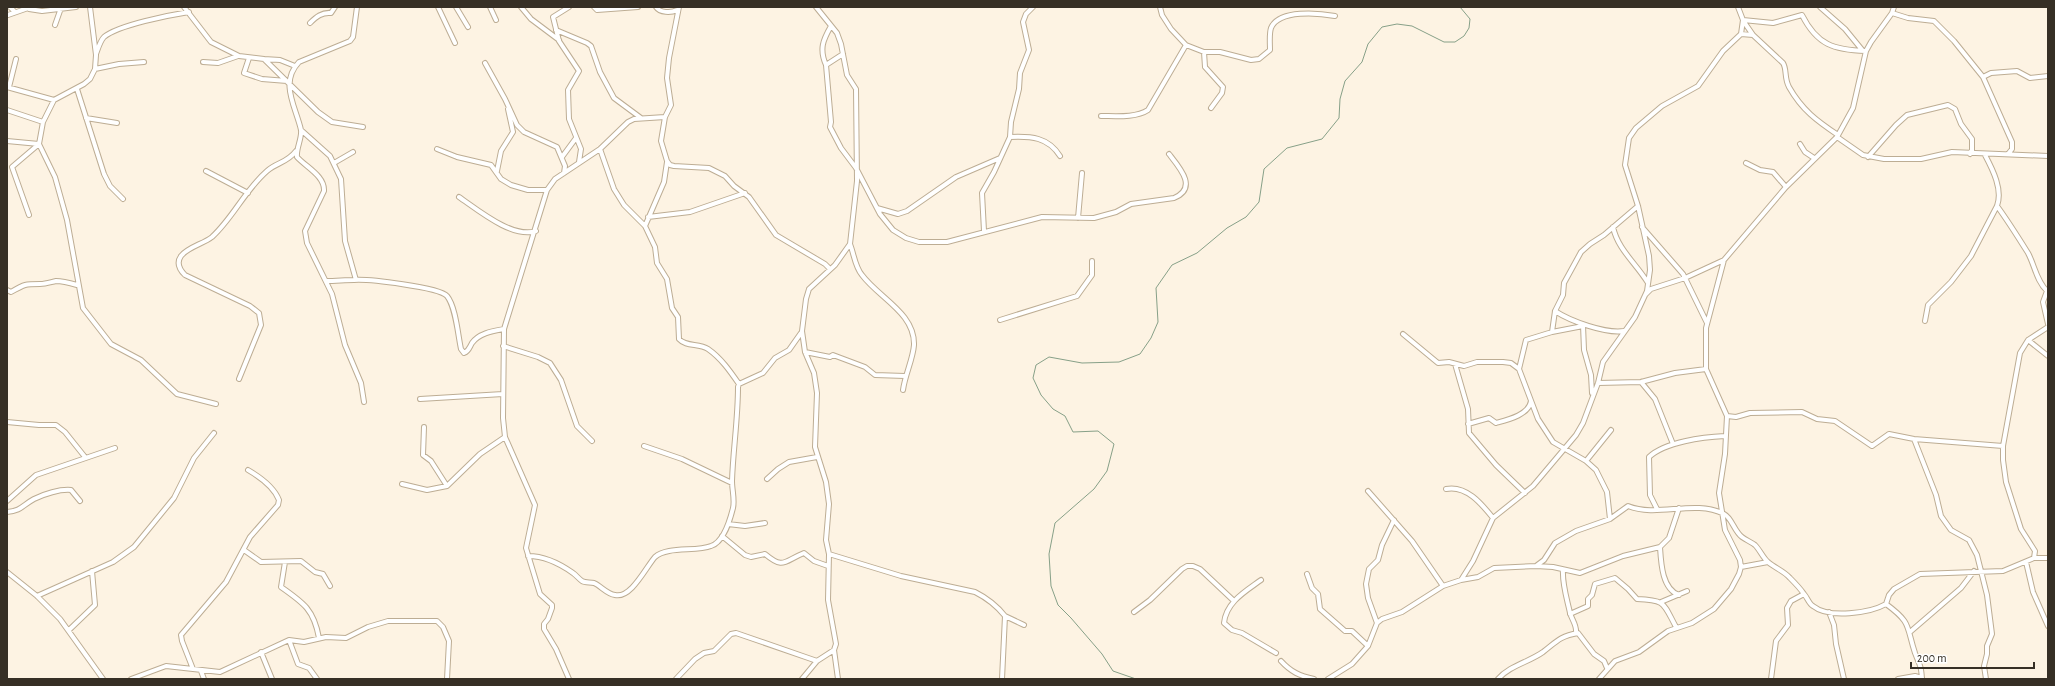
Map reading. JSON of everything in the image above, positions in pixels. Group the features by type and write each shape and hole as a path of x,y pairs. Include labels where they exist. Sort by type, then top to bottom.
{"street":[{"path":"10,7 15,12"},
{"path":"8,15 30,8 42,11 76,7"},
{"path":"90,7 96,55 95,69 90,79 77,89 54,100 43,122 39,144 55,177 74,257 78,285 86,313 111,344 141,360 177,394 216,404"},
{"path":"184,7 211,42 239,56 280,60 295,66"},
{"path":"310,23 325,12 331,13 335,7"},
{"path":"239,378 260,325 259,313 250,306 185,275 180,270 178,263 181,256 212,237 267,171 290,159 301,138 301,130 290,101 288,82 295,66 306,59 350,41 355,25 357,7"},
{"path":"438,7 455,43"},
{"path":"456,7 468,27"},
{"path":"490,7 496,20"},
{"path":"521,7 528,16 559,41 579,71 568,90 570,119 581,149 579,162"},
{"path":"559,41 553,17 569,7"},
{"path":"594,7 597,10 638,7"},
{"path":"656,7 660,11 670,12 678,8"},
{"path":"816,7 839,38 847,75 856,89 856,193 850,244 862,276 901,314 911,329 914,347 904,376 902,390"},
{"path":"984,231 982,193 1010,137 1010,122 1019,89 1020,73 1030,50 1023,22 1026,14 1033,7"},
{"path":"1160,7 1162,15 1171,29 1186,46 1204,52 1234,54 1242,59 1259,59 1270,50 1271,28 1276,22 1285,17 1306,13 1335,16"},
{"path":"1732,7 1738,8 1743,20 1753,35 1783,63 1785,69 1784,75 1788,86 1813,118 1837,136 1846,145 1868,157 1884,159 1921,159 1952,152 1985,155 2008,154 2048,156"},
{"path":"1820,7 1845,29 1865,51"},
{"path":"1644,296 1651,289 1685,278 1724,260 1786,187 1837,136 1853,108 1865,51 1892,13 1894,7"},
{"path":"55,25 59,8"},
{"path":"645,226 664,182 667,161 662,140 665,117 671,105 667,78 678,8"},
{"path":"96,55 102,40 111,33 158,17 189,12"},
{"path":"1892,13 1908,18 1934,21 1954,41 1983,77 2012,142 2012,149 2008,154"},
{"path":"1743,20 1773,23 1802,15 1808,27 1817,38 1825,43 1845,50 1865,51"},
{"path":"1461,580 1473,561 1492,518 1525,493 1564,450 1583,423 1592,395 1598,383 1603,362 1624,331 1635,318 1644,296 1650,270 1649,256 1638,206 1626,165 1629,138 1631,133 1662,106 1698,86 1723,51 1741,34 1743,20"},
{"path":"831,26 822,44 822,57 826,65 831,122 830,127 841,148 856,168 877,208 893,230 906,238 919,242 947,242 984,231 1042,217 1094,218 1116,212 1131,204 1160,201 1180,195 1186,189 1186,180 1181,169 1169,154"},
{"path":"556,30 591,46 600,72 614,98 641,118"},
{"path":"1741,34 1753,35"},
{"path":"1101,116 1120,117 1142,113 1148,110 1186,46"},
{"path":"1204,52 1205,67 1223,87 1222,93 1211,108"},
{"path":"826,65 843,54"},
{"path":"203,62 218,63 239,56"},
{"path":"249,58 244,73 262,79 288,82"},
{"path":"16,59 8,87 54,100"},
{"path":"264,59 318,112 332,122 364,127"},
{"path":"95,69 119,64 144,62"},
{"path":"485,63 520,128 524,132 557,147 565,166 564,172"},
{"path":"1983,77 1991,73 2017,71 2030,78 2048,76"},
{"path":"77,89 104,174 110,186 117,195 124,198"},
{"path":"496,172 501,151 513,132 505,99"},
{"path":"1868,157 1896,125 1907,116 1948,105 1955,109 1961,124 1972,139 1972,150 1970,154"},
{"path":"7,110 43,122"},
{"path":"569,679 556,649 544,629 552,605 540,594 528,556 526,542 535,505 505,437 503,394 504,328 536,231 547,190 555,179 600,149 628,122 641,118 665,117"},
{"path":"86,118 117,123"},
{"path":"301,130 320,146 334,163 342,185 345,241 356,280"},
{"path":"1010,137 1043,139 1060,156"},
{"path":"562,157 576,138"},
{"path":"7,141 39,144"},
{"path":"29,215 12,167 39,144"},
{"path":"1800,144 1805,152 1814,158"},
{"path":"437,149 457,157 491,165 501,179 510,185 528,190 547,190"},
{"path":"528,556 541,556 551,560 572,572 583,581 594,583 613,595 618,596 624,594 639,580 657,556 678,550 712,546 722,536 734,507 732,482 739,384 725,364 707,348 683,342 679,339 678,320 672,308 668,284 657,263 655,247 645,226 624,204 614,189 600,149"},
{"path":"296,150 297,157 320,178 324,186 324,191 305,231 307,243 332,294 345,345 362,383 364,402"},
{"path":"334,163 353,152"},
{"path":"1925,321 1928,305 1951,282 1971,256 2000,198 1999,187 1985,155"},
{"path":"877,208 898,214 907,211 956,176 1000,158"},
{"path":"667,161 674,166 709,168 719,172 734,186 745,193 776,235 825,264 830,269"},
{"path":"1746,163 1760,170 1773,172 1786,187"},
{"path":"206,171 248,193"},
{"path":"1078,218 1082,173"},
{"path":"648,217 690,212 745,193"},
{"path":"459,198 507,227 519,232 530,233 536,231"},
{"path":"1552,332 1555,310 1563,295 1564,283 1581,252 1638,206"},
{"path":"1997,206 2028,253 2039,282 2046,291 2043,302 2048,326 2024,344 2019,358 2003,446 2006,482 2021,529 2035,551 2034,558"},
{"path":"1613,226 1618,242 1641,271 1648,283 1651,286 1657,287"},
{"path":"1642,226 1685,278 1707,323"},
{"path":"838,679 834,650 836,644 828,600 829,554 826,540 829,504 826,482 817,457 814,440 817,393 814,373 805,352 802,331 807,294 813,285 830,269 850,244"},
{"path":"1000,320 1077,296 1092,275 1092,260"},
{"path":"1599,679 1614,660 1639,652 1676,628 1692,623 1714,609 1731,589 1741,567 1738,554 1725,530 1718,492 1725,454 1727,416 1706,369 1707,323 1724,260"},
{"path":"326,281 356,280 407,285 438,292 447,296 453,308 461,349 464,353 468,351 477,338 504,328"},
{"path":"7,290 12,292 22,286 34,282 40,284 67,282 78,285"},
{"path":"1555,310 1583,325 1612,332 1624,331"},
{"path":"1583,325 1552,332 1524,341 1519,369 1546,434 1553,442 1564,450 1586,461 1596,470 1607,492 1610,519"},
{"path":"1583,325 1584,350 1591,375 1592,395"},
{"path":"739,384 763,373 775,358 789,350 802,331"},
{"path":"1403,334 1433,361 1438,363 1464,366 1477,362 1503,362 1511,363 1519,369"},
{"path":"2028,340 2048,356"},
{"path":"503,346 538,357 550,363 561,380 577,426 592,441"},
{"path":"805,352 830,357 833,355 842,357 865,367 875,375 904,376"},
{"path":"1454,364 1468,409 1469,433 1525,493"},
{"path":"1598,383 1641,382 1674,373 1706,369"},
{"path":"1641,382 1655,399 1673,444"},
{"path":"420,399 503,394"},
{"path":"1468,424 1489,418 1496,423 1515,417 1528,409 1531,400"},
{"path":"1727,416 1736,417 1750,413 1802,412 1817,419 1835,421 1872,446 1889,434 1914,439 2003,446"},
{"path":"7,422 56,425 86,458"},
{"path":"424,426 423,455 431,461 447,486"},
{"path":"1586,461 1611,430"},
{"path":"38,596 113,562 141,540 151,524 174,498 194,458 214,433"},
{"path":"1658,509 1650,495 1650,467 1648,459 1656,451 1673,444 1725,436"},
{"path":"402,484 427,490 447,486 480,454 505,437"},
{"path":"1914,439 1931,481 1941,516 1951,530 1969,540 1973,546 1981,572 1987,595 1992,634 1987,646 1984,666 1986,679"},
{"path":"644,446 682,459 732,482"},
{"path":"7,500 36,475 115,448"},
{"path":"767,479 789,462 817,457"},
{"path":"193,670 181,635 226,582 250,537 278,505 279,500 273,489 248,470"},
{"path":"1446,489 1455,488 1467,493 1478,500 1492,518"},
{"path":"7,512 22,509 33,499 41,496 66,490 71,490 80,501"},
{"path":"1368,491 1412,541 1443,586"},
{"path":"1536,566 1544,560 1555,544 1576,532 1610,519 1626,507 1642,511 1679,508 1712,510 1728,516 1734,529 1742,537 1754,544 1768,562 1790,577 1813,606 1828,612 1845,614 1861,613 1873,610 1886,604 1889,595 1894,589 1920,574 1959,574 2003,571 2034,558 2048,558"},
{"path":"1328,679 1352,664 1368,646 1377,623 1382,619 1402,612 1443,586 1478,576 1494,568 1536,566 1580,573 1623,556 1660,548 1669,538 1679,508"},
{"path":"1377,623 1368,598 1366,584 1369,569 1378,560 1382,545 1394,520"},
{"path":"728,524 745,526 765,523"},
{"path":"722,536 728,542 751,557 765,554 776,563 782,564 804,553 814,561 828,566"},
{"path":"1660,548 1663,574 1673,592 1679,595"},
{"path":"244,550 261,562 301,561 315,572 323,574 330,586"},
{"path":"829,554 901,576 976,592 991,602 1005,616 1024,625"},
{"path":"1544,560 1544,567"},
{"path":"286,562 281,588 302,601 308,608 315,620 320,638"},
{"path":"1741,567 1768,562"},
{"path":"2026,562 2033,592 2048,626"},
{"path":"1134,612 1150,600 1176,573 1187,566 1193,566 1200,569 1234,601"},
{"path":"1563,570 1562,578 1570,614 1576,624 1576,633"},
{"path":"69,630 95,605 92,571"},
{"path":"7,572 38,596 69,630 103,679"},
{"path":"1910,632 1961,588 1974,572"},
{"path":"1307,574 1312,588 1318,594 1320,609 1338,623 1345,631 1352,631 1368,646"},
{"path":"1570,614 1588,606 1588,599 1592,595 1595,584 1616,579 1637,599 1656,600 1661,602 1676,628"},
{"path":"1261,580 1239,595 1234,601 1224,618 1225,626 1242,633 1276,653"},
{"path":"1661,602 1687,591"},
{"path":"1771,679 1776,640 1788,625 1787,608 1791,601 1804,594"},
{"path":"1886,604 1901,615 1910,632 1915,654 1922,665 1922,678 1915,676 1898,679"},
{"path":"1828,612 1834,625 1836,644 1844,679"},
{"path":"1002,679 1005,616"},
{"path":"131,679 166,666 220,672 289,640 304,642 320,638 346,638 381,622 437,621 443,627 449,641 447,679"},
{"path":"676,679 695,659 704,653 714,651 731,634 736,633 817,661"},
{"path":"1576,633 1580,635 1594,654 1604,661 1607,668"},
{"path":"1498,679 1524,661 1543,652 1556,640 1576,633"},
{"path":"289,640 298,664 309,668 317,679"},
{"path":"802,679 817,661 834,650"},
{"path":"261,652 272,679"},
{"path":"1281,661 1291,671 1301,676 1314,679"},
{"path":"201,671 204,679"}],"waterway":[{"path":"1136,679 1113,671 1102,654 1058,605 1051,586 1049,554 1055,523 1094,489 1107,471 1114,444 1098,431 1073,432 1065,416 1053,409 1041,395 1033,378 1036,365 1049,357 1082,363 1119,362 1140,354 1151,338 1158,322 1156,288 1172,265 1197,253 1227,228 1246,217 1259,202 1264,169 1287,148 1322,139 1339,118 1340,99 1345,81 1362,62 1368,44 1382,27 1397,24 1412,26 1444,42 1455,42 1464,36 1469,28 1470,19 1460,7"}]}
